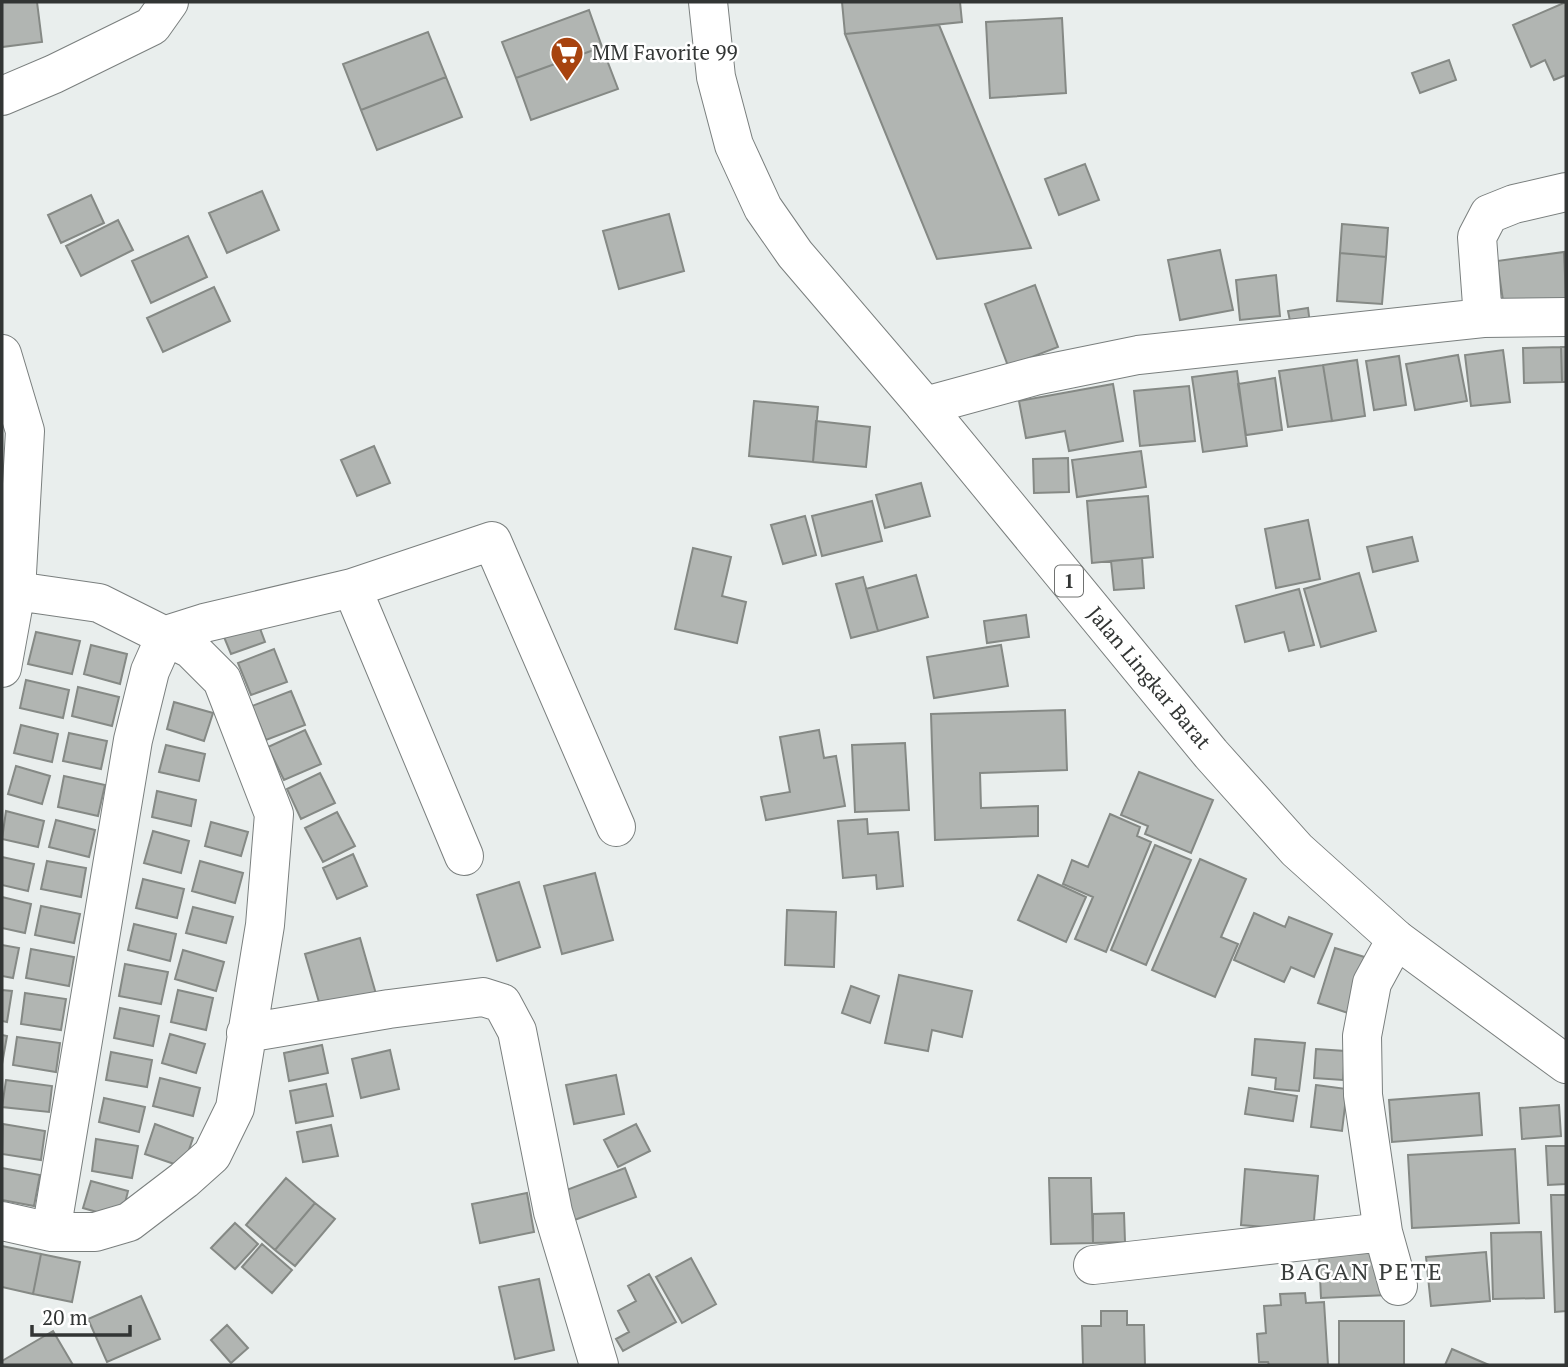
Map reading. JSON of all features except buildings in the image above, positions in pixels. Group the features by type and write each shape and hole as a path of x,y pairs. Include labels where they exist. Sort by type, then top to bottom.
{"main road":[{"path":"2,96 152,26 169,2"},
{"name":"Jalan Lingkar Barat","path":"708,2 716,77 734,145 763,208 795,254 925,406 1211,754 1297,850 1396,939 1566,1064"},
{"path":"1483,318 1478,237 1489,214 1514,204 1566,192"},
{"path":"925,406 1035,376 1138,355 1483,318 1566,317"},
{"path":"2,354 13,427 16,591 2,668"},
{"path":"51,1231 134,740 150,671 166,635 204,623 352,588 492,541 616,827"},
{"path":"352,588 464,856"},
{"path":"2,1221 51,1231 95,1232 129,1222 212,1155 235,1108 265,925 274,814 222,680 191,649 99,603 16,591"},
{"path":"1396,939 1372,983 1362,1036 1363,1095 1383,1232 1398,1286"},
{"path":"246,1033 389,1009 482,997 502,1003 517,1031 553,1212 590,1364"},
{"path":"1093,1265 1383,1232"}],"place":[{"name":"MM Favorite 99","path":"567,83"}],"district":[{"name":"BAGAN PETE","path":"1362,1272"}]}
